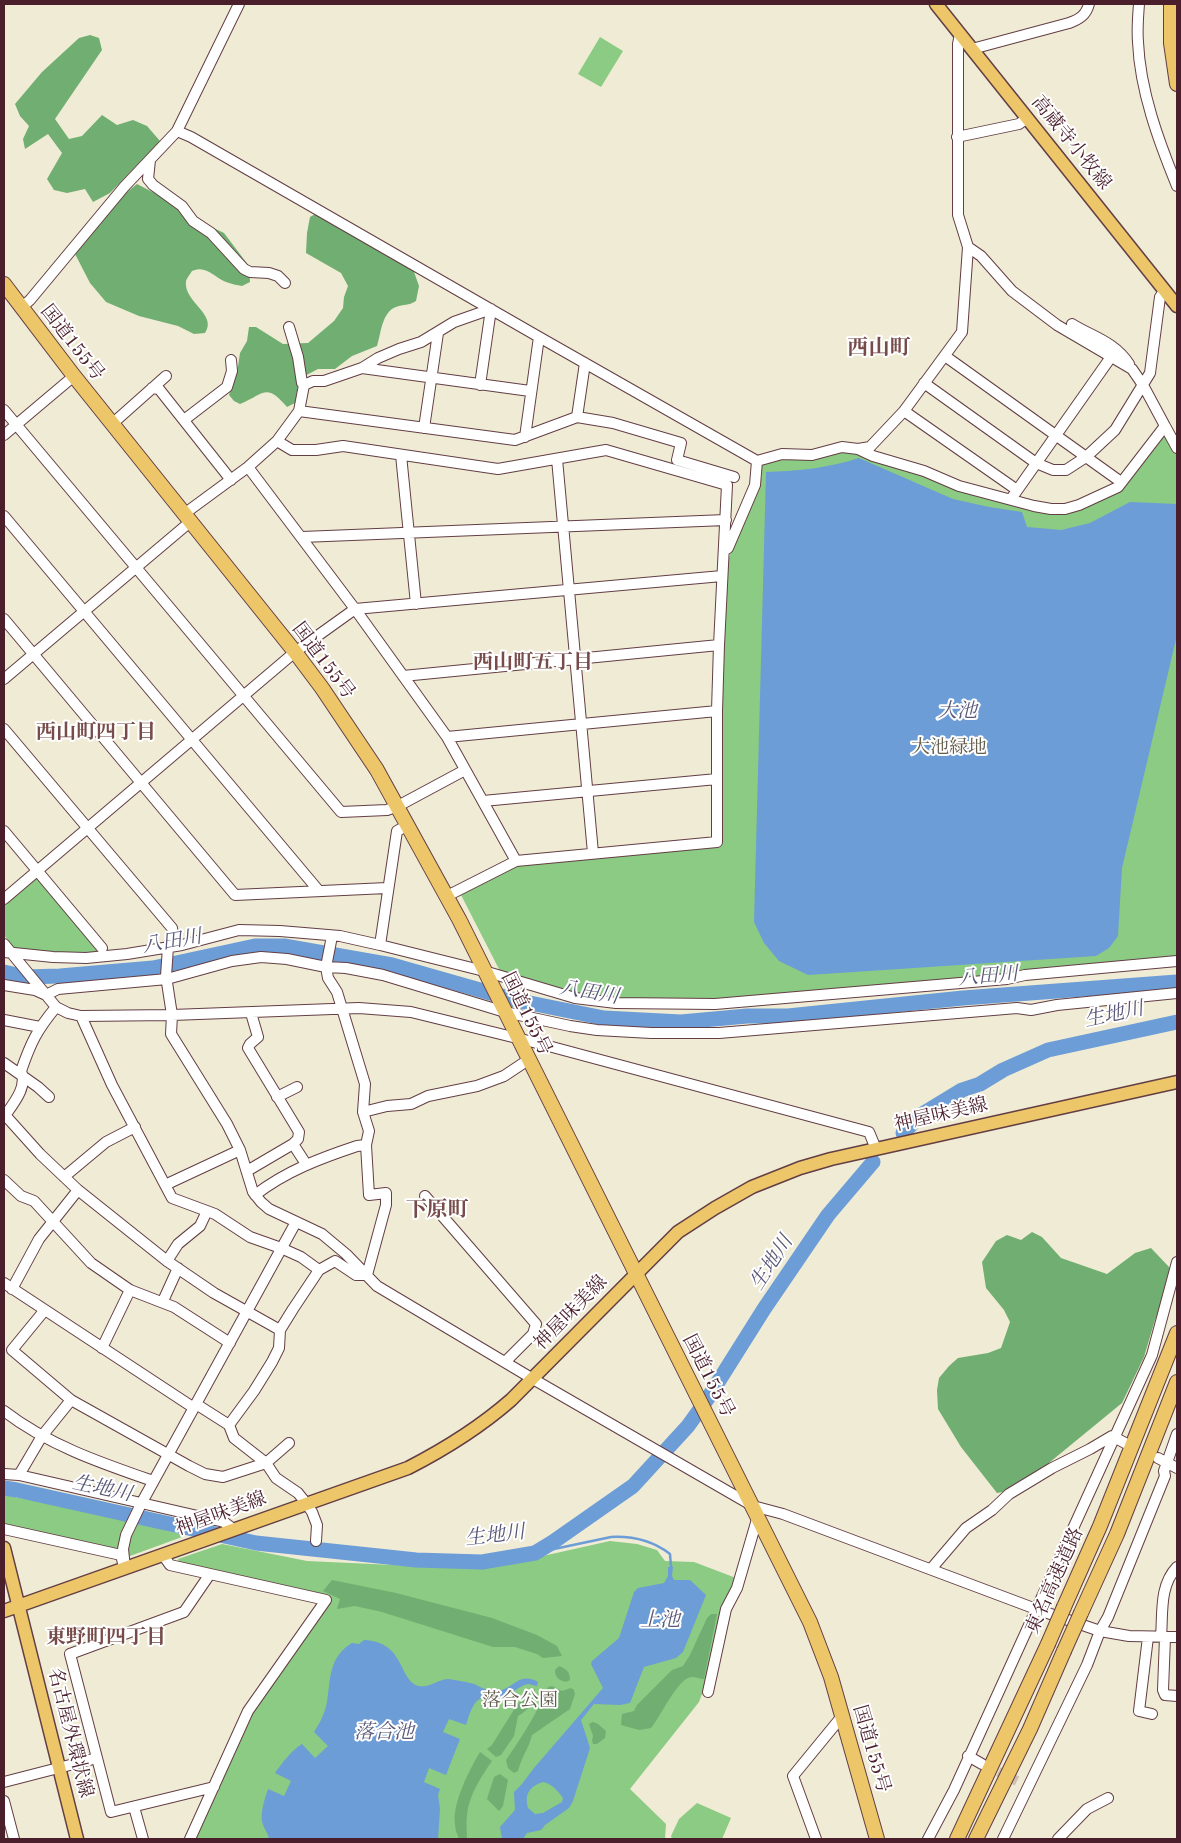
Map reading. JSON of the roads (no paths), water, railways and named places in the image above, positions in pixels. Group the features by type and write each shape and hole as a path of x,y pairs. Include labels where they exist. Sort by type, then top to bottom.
{"highway":[{"path":"1171,4 1171,43 1177,84"},
{"name":"国道155号","path":"4,284 112,424 296,652 350,729 398,806 447,896 810,1622 831,1677 877,1839"},
{"name":"東名高速道路","path":"957,1839 1048,1644 1100,1526 1177,1333"},
{"name":"東名高速道路","path":"976,1839 1030,1729 1117,1534 1177,1382"}],"main road":[{"name":"高蔵寺小牧線","path":"936,4 1177,306"},
{"name":"神屋味美線","path":"4,1612 408,1468 438,1452 466,1436 491,1418 533,1379 678,1232 752,1187 800,1168 876,1149 1177,1082"},
{"name":"名古屋外環状線","path":"4,1548 77,1839"}],"street":[{"path":"21,308 30,300 124,187 177,131 239,4"},
{"path":"972,49 1069,24 1079,20 1085,14 1089,4"},
{"path":"1139,4 1138,43 1150,110 1164,154 1177,186"},
{"path":"177,131 283,189 757,461 782,454 812,454 842,447 858,449 870,447 904,411 962,332 968,247 958,215 958,44 960,34"},
{"path":"957,137 1019,124 1027,118"},
{"path":"150,160 148,179 153,185 182,206 193,221 211,233 237,264 250,272 269,273 278,276 285,283"},
{"path":"968,247 981,256 1012,291 1057,325 1111,358 1120,360 1132,369"},
{"path":"924,383 1036,463 1052,470 1066,470 1086,457 1115,430 1150,373 1160,297 1164,291"},
{"path":"304,385 313,381 324,381 362,368 378,358 421,342 454,322 491,309"},
{"path":"480,385 491,309"},
{"path":"1072,324 1108,342 1122,352 1143,385 1177,448"},
{"path":"4,679 137,567 187,518 277,440 299,411 304,385 289,327"},
{"path":"424,428 438,333"},
{"path":"525,437 539,337"},
{"path":"945,356 1121,482"},
{"path":"1011,499 1111,358"},
{"path":"184,420 227,387 232,371 231,360"},
{"path":"577,417 585,363"},
{"path":"362,368 530,391"},
{"path":"4,435 74,376"},
{"path":"112,424 166,376"},
{"path":"152,388 159,390 231,480"},
{"path":"4,410 341,812 387,810 465,770"},
{"path":"299,411 515,440 577,417 613,423 681,443 677,460 734,477"},
{"path":"904,411 1017,490"},
{"path":"858,449 873,456 924,470 959,486 1042,508 1065,509 1079,505 1118,487 1165,426"},
{"path":"277,440 292,450 316,450 342,446 498,468 606,450 728,486 719,645 717,842 516,861 447,896"},
{"path":"400,455 416,604"},
{"path":"557,459 593,853"},
{"path":"724,552 728,548 755,485 757,461"},
{"path":"248,467 356,609 447,737 516,861"},
{"path":"4,516 319,891"},
{"path":"302,537 726,520"},
{"path":"4,899 296,652 356,609 722,576"},
{"path":"4,619 235,895 387,888"},
{"path":"403,676 719,645"},
{"path":"447,737 717,711"},
{"path":"4,728 172,928 173,935 168,948 167,978 172,1015 171,1034 227,1124 240,1150 255,1194 269,1208 322,1234 346,1254 377,1286 756,1511 782,1514 1100,1631 1129,1636 1177,1637"},
{"path":"482,801 717,779"},
{"path":"380,945 396,831 408,825"},
{"path":"4,831 102,948"},
{"path":"8,952 86,958 168,948 239,930 280,931 340,936 380,945 484,971 575,998 616,1002 716,1004 1007,980 1025,975 1177,962"},
{"path":"332,936 327,966 328,978 337,992 366,1084 363,1112 369,1131 366,1145 369,1195 386,1193 386,1205 367,1275"},
{"path":"4,944 8,952 56,1007 68,1013 81,1016 172,1015 343,1009 380,1009 411,1012 517,1038 869,1132 876,1149"},
{"path":"46,995 58,988 167,978 261,957 287,959 383,975 504,1012 570,1026 597,1030 651,1033 719,1033 1017,1008 1031,1010 1057,1005 1177,993"},
{"path":"4,985 35,990 46,995"},
{"path":"56,1007 40,1027 32,1041 22,1070 24,1077 23,1087 4,1116 78,1190 167,1261 214,1293 280,1330"},
{"path":"247,1171 293,1144 298,1139 299,1132 248,1048 258,1037 251,1012"},
{"path":"81,1016 112,1085 172,1198 215,1214 250,1237 301,1257 319,1270"},
{"path":"4,1020 40,1027"},
{"path":"363,1112 387,1106 411,1104 428,1096 477,1086 504,1076 528,1060"},
{"path":"4,1063 49,1097"},
{"path":"277,1097 296,1087"},
{"path":"64,1177 106,1142 135,1127"},
{"path":"293,1144 306,1164"},
{"path":"255,1194 306,1164 349,1148 366,1145"},
{"path":"166,1185 240,1150"},
{"path":"4,1180 21,1196 34,1201 91,1263 130,1290 151,1299 163,1301 230,1343"},
{"path":"78,1190 52,1222 8,1286 102,1348 229,1425 234,1438 266,1463 276,1478 298,1493 306,1503 317,1525 316,1541"},
{"path":"425,1196 536,1324 533,1334 505,1362"},
{"path":"167,1261 178,1244 200,1226 207,1212"},
{"path":"125,1568 123,1549 131,1524 296,1222"},
{"path":"229,1425 272,1362 279,1348 280,1330 319,1270 335,1261 356,1275 367,1275"},
{"path":"928,1839 954,1790 1152,1355 1177,1262"},
{"path":"163,1301 178,1268"},
{"path":"102,1348 130,1290"},
{"path":"44,1311 12,1350 71,1400 205,1474 224,1477 266,1463 289,1443"},
{"path":"19,1475 42,1436 71,1400"},
{"path":"4,1411 22,1425 42,1436 96,1461 153,1481"},
{"path":"1003,1839 1087,1665 1100,1631 1108,1617 1166,1476 1162,1460 1177,1434"},
{"path":"931,1570 966,1528 992,1510 1009,1494 1052,1468 1112,1436 1125,1443"},
{"path":"1162,1460 1177,1468"},
{"path":"4,1474 19,1475 139,1508 224,1522 233,1529"},
{"path":"708,1692 726,1609 737,1588 756,1511"},
{"path":"4,1529 121,1555 125,1568"},
{"path":"169,1553 170,1565 326,1600 248,1711 190,1839"},
{"path":"1177,1568 1172,1572 1164,1588 1163,1637 1163,1690 1166,1695 1177,1696"},
{"path":"210,1574 184,1612 70,1654 111,1812 214,1787"},
{"path":"1148,1637 1139,1711 1152,1714"},
{"path":"816,1839 793,1776 842,1715"},
{"path":"968,1756 982,1764"},
{"path":"4,1782 97,1758"},
{"path":"1016,1781 1027,1787"},
{"path":"1058,1839 1087,1809 1108,1798"},
{"path":"4,1801 10,1837"},
{"path":"134,1807 143,1839"}],"water":[{"name":"大池","path":"859,458 953,499 1022,512 1027,527 1061,530 1090,523 1130,502 1177,504 1177,635 1122,868 1118,936 1109,948 1096,956 808,975 779,961 764,943 754,922 766,472 813,468"},
{"name":"上池","path":"668,1567 673,1567 672,1576 674,1580 690,1580 706,1595 683,1652 676,1658 644,1667 630,1703 620,1705 594,1704 581,1720 590,1748 569,1808 541,1830 527,1833 523,1839 502,1839 500,1827 515,1810 514,1792 603,1688 591,1664 592,1661 619,1638 634,1592 638,1588 664,1583 668,1576","holes":["543,1782 559,1793 563,1798 562,1802 543,1813 535,1814 528,1808 527,1795 534,1786"]},
{"name":"落合池","path":"364,1640 378,1642 387,1647 394,1654 407,1677 412,1683 419,1686 427,1686 449,1679 471,1683 487,1690 496,1691 507,1688 521,1680 531,1679 538,1682 537,1686 524,1685 499,1699 482,1698 476,1702 471,1710 466,1725 449,1719 443,1732 460,1739 446,1775 429,1768 424,1782 440,1789 438,1795 440,1809 438,1839 269,1839 262,1821 263,1807 268,1789 284,1796 291,1781 275,1773 290,1754 302,1744 315,1758 328,1746 314,1732 326,1706 332,1669 344,1649 352,1643 359,1644"}],"waterway":[{"name":"八田川","path":"4,972 25,977 153,968 255,946 284,946 392,965 515,1000 604,1018 681,1022 747,1016 788,1016 963,998 1177,982"},
{"name":"生地川","path":"903,1133 921,1115 962,1090 980,1084 1003,1070 1048,1050 1177,1022"},
{"name":"生地川","path":"4,1488 256,1543 416,1560 482,1562 535,1553 633,1486 688,1426 828,1215 873,1162"},
{"path":"535,1553 611,1537 627,1537 642,1540 663,1549 670,1554 671,1567"}],"tunnel":[{"path":"985,1765 1017,1781"}],"district":[{"name":"西山町","path":"879,348"},
{"name":"西山町五丁目","path":"533,663"},
{"name":"西山町四丁目","path":"96,733"},
{"name":"下原町","path":"437,1210"},
{"name":"東野町四丁目","path":"106,1638"}],"park label":[{"name":"大池緑地","path":"949,748"},
{"name":"落合公園","path":"520,1701"}]}
